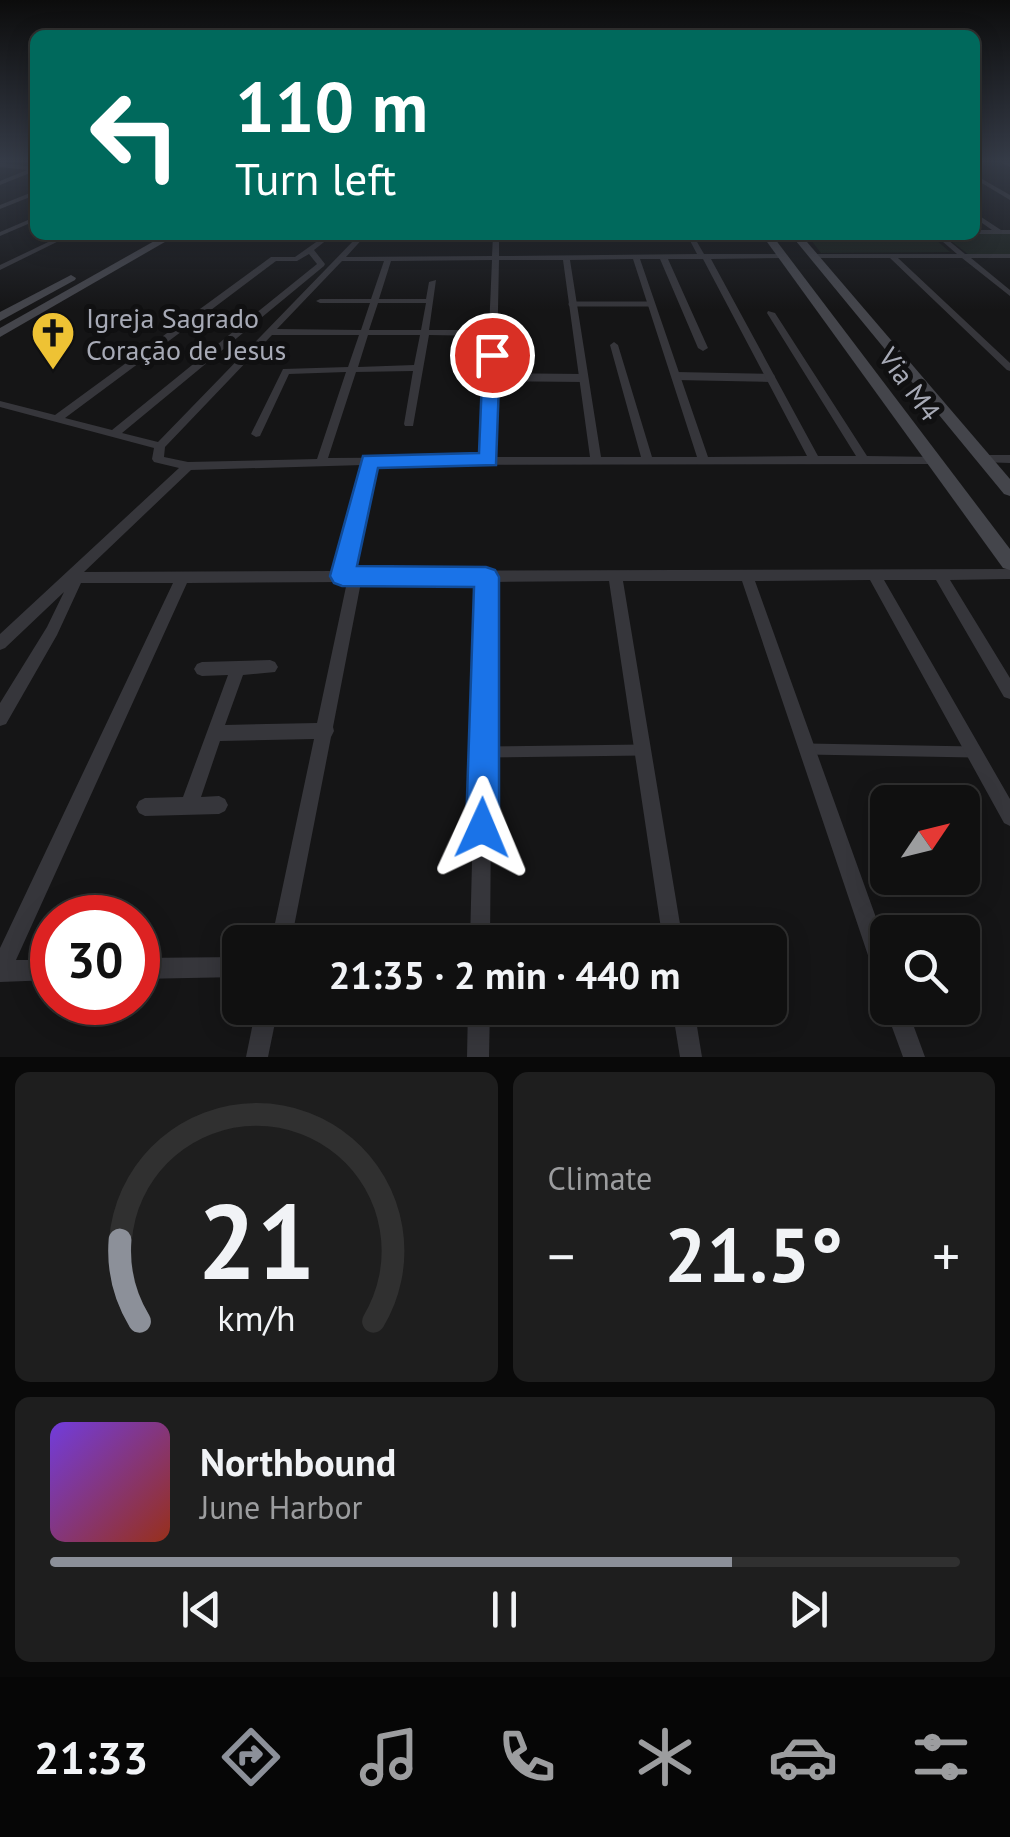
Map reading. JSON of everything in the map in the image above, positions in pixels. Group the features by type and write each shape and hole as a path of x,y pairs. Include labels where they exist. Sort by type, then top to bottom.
{"main road":[{"path":"0,317 141,240"},
{"path":"0,333 163,240"},
{"name":"Via M4","path":"772,240 1010,563"},
{"path":"800,240 1010,490"},
{"path":"45,307 94,275 78,275"},
{"path":"890,397 932,397"}],"street":[{"path":"980,219 999,232"},
{"path":"0,234 30,221"},
{"path":"980,232 1010,232"},
{"path":"0,268 58,240"},
{"path":"297,259 323,240"},
{"path":"358,240 160,446 158,458 188,466 322,461 933,460"},
{"path":"488,460 496,240"},
{"path":"693,240 814,460"},
{"path":"944,240 1010,294"},
{"path":"310,250 321,264"},
{"path":"340,259 783,256"},
{"path":"813,256 1010,256"},
{"path":"636,257 704,460"},
{"path":"663,257 703,348"},
{"path":"893,257 1010,368"},
{"path":"566,258 596,460"},
{"path":"57,418 274,259 321,264"},
{"path":"322,461 388,260"},
{"path":"116,433 321,264"},
{"path":"410,424 433,282"},
{"path":"320,302 430,301"},
{"path":"571,304 651,304"},
{"path":"771,313 864,460"},
{"path":"192,320 240,328"},
{"path":"270,332 492,333"},
{"path":"614,346 648,460"},
{"path":"256,434 283,373 419,368"},
{"path":"676,376 771,378"},
{"path":"491,377 583,378"},
{"path":"0,404 160,446"},
{"path":"984,459 1010,458"},
{"path":"285,925 326,731 370,461"},
{"path":"0,643 188,466"},
{"path":"940,574 1010,692"},
{"path":"72,578 1010,574"},
{"path":"615,575 670,925"},
{"path":"874,575 1010,817"},
{"path":"747,576 870,930"},
{"path":"480,925 486,577"},
{"path":"0,718 52,631 72,578"},
{"path":"30,970 0,971 183,578"},
{"path":"202,669 270,666"},
{"path":"189,806 238,668"},
{"path":"214,733 326,731"},
{"path":"807,749 975,752"},
{"path":"484,752 642,750"},
{"path":"145,806 219,806"},
{"path":"160,968 222,967"},
{"path":"257,1057 264,1025"},
{"path":"478,1057 479,1025"},
{"path":"686,1025 691,1057"},
{"path":"902,1025 914,1057"}],"shaded area":[{"path":"1010,233 1010,254 969,255 950,240 980,240 980,234"},
{"path":"811,240 936,240 950,252 821,253"}],"place":[{"name":"Igreja Sagrado Coração de Jesus","path":"53,371"}],"route":[{"path":"482,828 486,577 342,576 370,461 488,460 492,355"}]}
